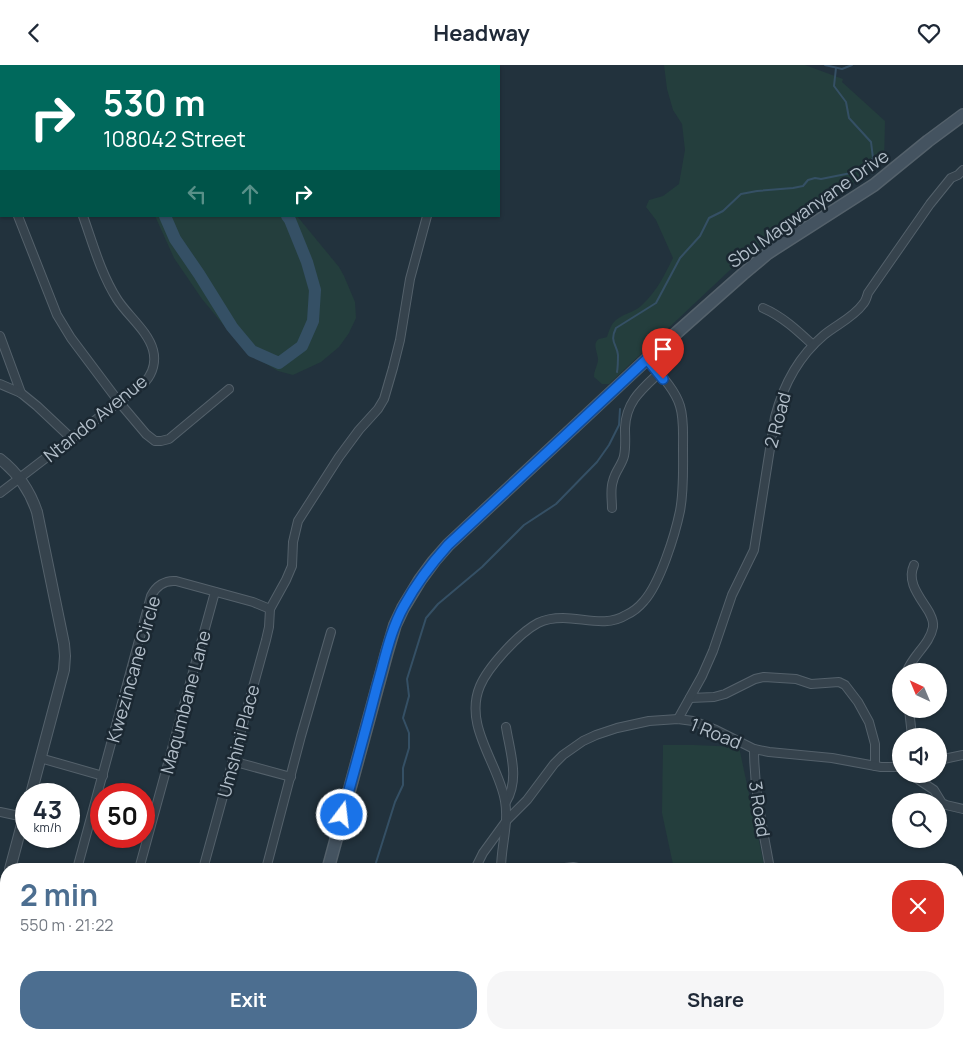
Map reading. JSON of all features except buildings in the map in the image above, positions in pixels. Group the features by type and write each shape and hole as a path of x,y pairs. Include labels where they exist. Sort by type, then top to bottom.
{"main road":[{"name":"Sbu Magwanyane Drive","path":"330,863 386,652 395,625 403,607 434,561 448,545 647,359 742,274 768,253 874,185 963,115"}],"street":[{"name":"2 Road","path":"678,719 702,676 736,584 754,550 770,439 783,392 795,369 813,345 864,304 868,293 930,204 951,178 963,170"},
{"path":"18,217 53,306 64,328 118,402 146,434 155,441 169,439 229,389"},
{"name":"Ntando Avenue","path":"0,493 149,378 154,366 153,349 150,342 125,311 111,288 83,217"},
{"path":"270,611 290,573 293,542 298,521 339,457 384,399 400,340 410,279 427,217"},
{"path":"763,308 790,325 813,345"},
{"path":"0,336 21,393"},
{"path":"501,863 507,820 506,802 502,785 478,725 476,709 477,695 485,675 514,642 538,623 565,617 604,621 615,620 635,610 653,588 670,547 680,511 683,422 679,402 647,359"},
{"path":"612,508 613,481 624,458 625,426 628,409 635,398 659,373"},
{"path":"0,384 21,393 37,405 71,437"},
{"path":"0,459 19,478 32,498 37,513 62,631 65,656 61,684 34,783"},
{"path":"911,663 923,647 933,627 932,619 912,580 911,571 914,565"},
{"name":"Kwezincane Circle","path":"79,863 154,591 164,582 176,581 252,602 270,611"},
{"name":"Maqumbane Lane","path":"141,863 215,593"},
{"name":"Umshini Place","path":"205,863 266,640 270,611"},
{"path":"268,863 331,632"},
{"path":"690,698 714,697 764,677 796,679 811,684 839,682 845,685 870,722 876,744 875,766"},
{"name":"1 Road","path":"478,863 507,820 527,800 563,755 583,741 611,729 627,725 678,719 693,721 754,749 832,758 875,766 892,767"},
{"path":"506,727 512,760 513,780 510,795 506,802"},
{"name":"3 Road","path":"754,749 758,799 769,863"},
{"path":"947,758 963,755"},
{"path":"40,758 103,776"},
{"path":"232,761 291,777"},
{"path":"924,783 934,789 942,803 963,809"},
{"path":"0,811 15,812"},
{"path":"12,863 16,848"}],"green space":[{"path":"664,65 805,65 843,79 842,82 885,121 884,162 752,252 730,270 609,384 602,384 594,377 598,361 595,346 597,341 607,337 611,326 616,320 637,309 648,299 673,258 656,220 646,207 649,200 663,196 679,184 685,150 682,124 673,110 667,89"},
{"path":"155,217 298,217 339,267 355,302 356,318 349,333 339,347 321,362 293,375 278,371 245,351 202,299 174,258"},
{"path":"663,745 739,747 764,863 673,863 662,813"}],"waterway":[{"path":"825,65 842,69 852,65"},
{"path":"617,372 618,355 613,337 616,328 656,303 680,258 700,236 709,218 723,211 741,194 793,188 803,186 808,180 815,178 821,179 851,173 867,166 873,158 871,142 849,118 846,102 834,86 836,68"},
{"path":"165,217 175,239 232,327 252,351 279,363 302,346 313,321 315,290 307,262 288,217"},
{"path":"376,863 395,802 403,785 403,768 409,748 409,733 403,718 409,696 407,679 426,618 438,604 482,567 524,525 556,504 597,462 609,445 619,425 620,409"}],"route":[{"path":"342,815 386,652 403,607 420,580 448,545 647,359 663,379"}]}
